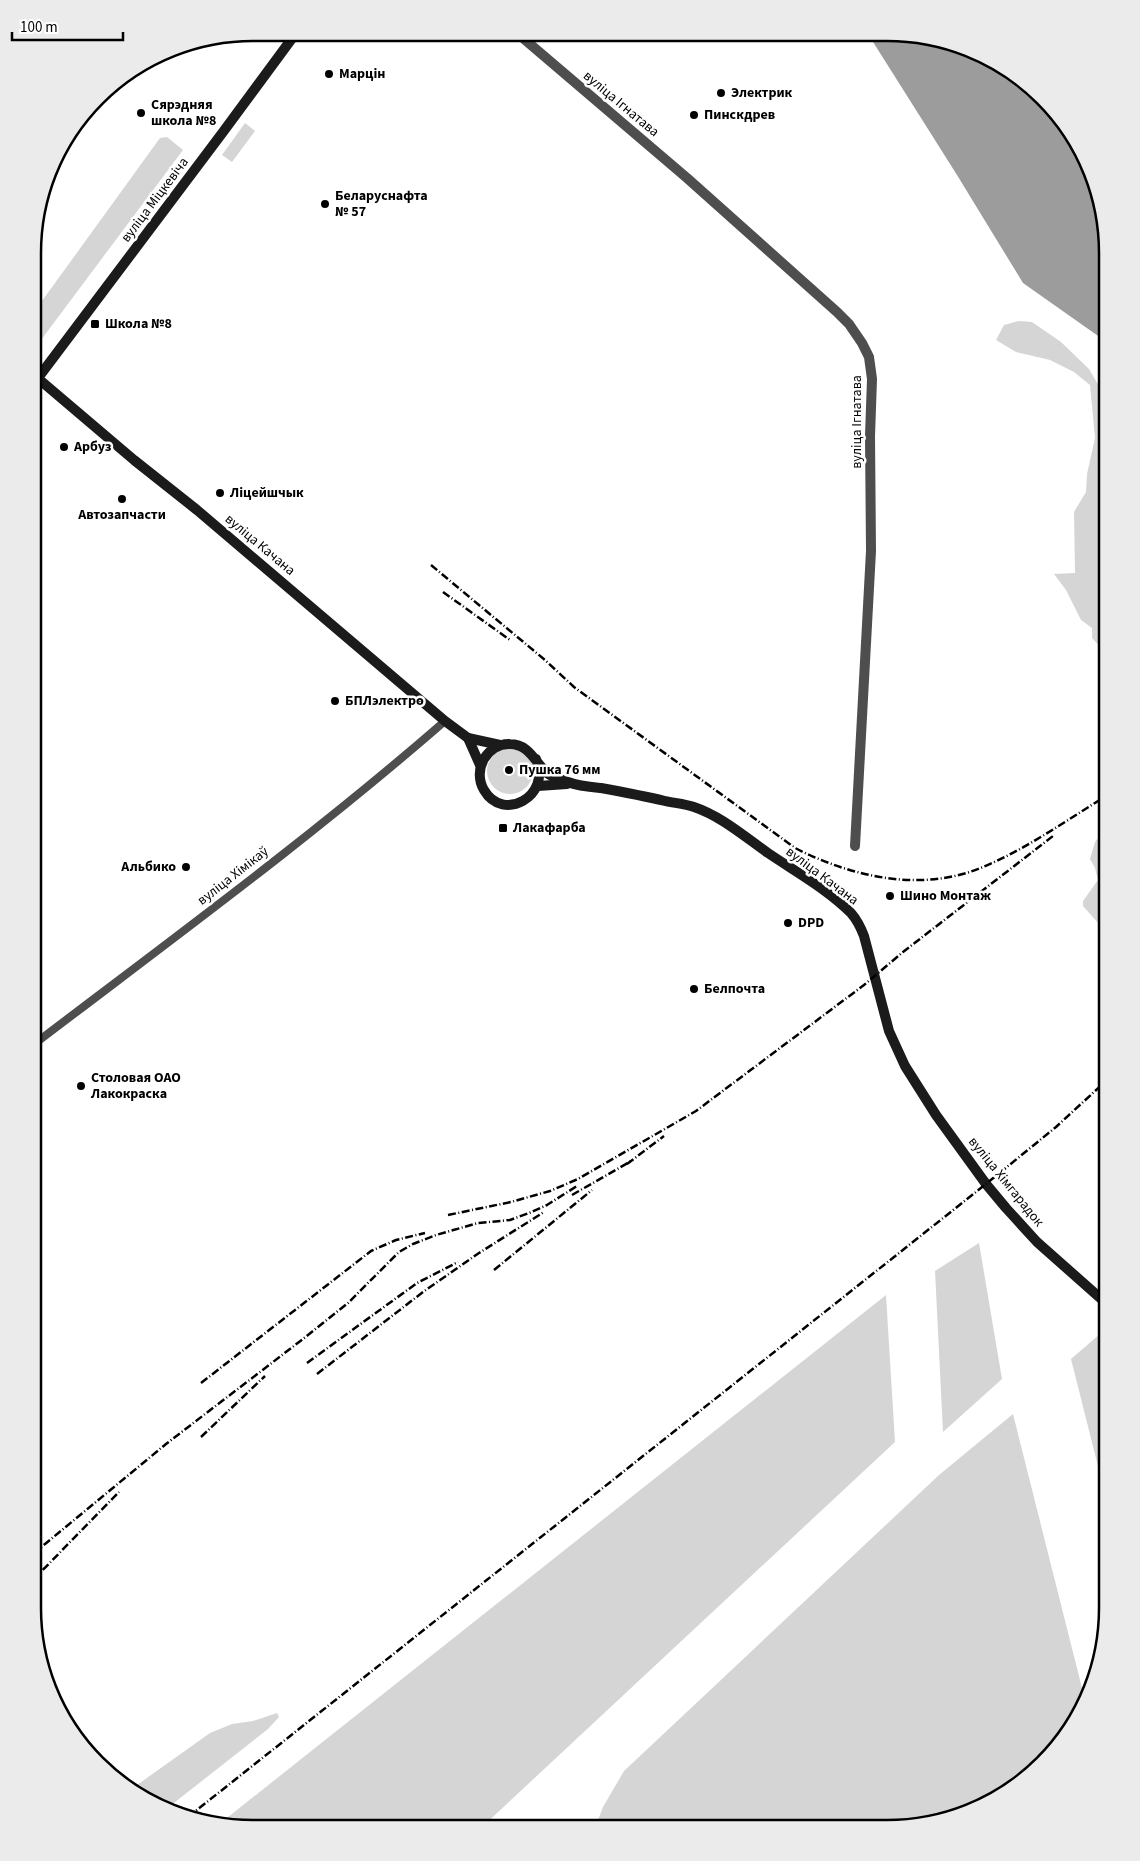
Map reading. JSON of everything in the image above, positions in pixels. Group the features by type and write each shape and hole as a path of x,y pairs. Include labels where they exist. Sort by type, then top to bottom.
{"main road":[{"name":"вуліца Міцкевіча","path":"41,370 290,41"},
{"name":"вуліца Качана","path":"41,383 198,510 445,721 468,738 500,745 520,746 529,751 548,774 571,783 694,807 727,824 828,895 851,914 859,924 864,936 889,1031 896,1048 936,1115 955,1141"},
{"path":"468,738 480,766 480,781 483,789 488,796 500,803 513,804 521,802 528,798 538,786 540,772 536,759"},
{"path":"480,766 488,753 500,745"},
{"name":"вуліца Качана","path":"538,786 571,783"},
{"name":"вуліца Хімгарадок","path":"955,1141 1006,1208 1038,1242 1099,1297"}],"street":[{"name":"вуліца Ігнатава","path":"527,41 687,178 837,312 857,335 869,357 872,379 870,436 871,551 855,846"},
{"name":"вуліца Хімікаў","path":"41,1039 356,796 445,721"}],"shaded area":[{"path":"872,41 929,45 968,57 1016,85 1037,103 1055,124 1083,172 1095,211 1099,253 1099,337 1023,283"},
{"path":"245,123 255,131 232,162 222,155"},
{"path":"167,137 183,150 41,340 41,302 160,138"},
{"path":"1019,321 1032,322 1061,342 1089,369 1099,386 1099,645 1092,638 1092,628 1081,620 1066,590 1054,574 1075,573 1074,512 1086,492 1087,474 1095,438 1090,385 1074,372 1050,360 1016,352 996,340 1004,325"},
{"path":"505,748 515,748 529,758 533,771 529,784 523,790 515,794 505,794 491,784 487,776 487,766 497,752"},
{"path":"1099,837 1099,924 1083,906 1083,901 1098,880 1090,859 1095,842"},
{"path":"979,1243 1002,1379 943,1432 935,1271"},
{"path":"886,1295 895,1442 490,1820 253,1820 227,1818"},
{"path":"1099,1335 1099,1470 1071,1359"},
{"path":"1013,1414 1083,1690 1063,1726 1037,1758 1005,1784 981,1798 942,1813 915,1818 887,1820 598,1820 603,1807 624,1771 939,1475"},
{"path":"277,1713 279,1717 268,1729 172,1804 137,1785 210,1733 232,1724 253,1721"}],"railway":[{"path":"431,565 545,660 574,687 795,848 840,867 863,874 912,880 960,875 983,867 1014,852 1099,801"},
{"path":"443,592 510,640"},
{"path":"448,1215 511,1202 550,1191 578,1179 696,1111 864,985 903,952 1053,836"},
{"path":"194,1812 986,1184 1056,1127 1099,1087"},
{"path":"627,1164 664,1136"},
{"path":"572,1195 633,1160"},
{"path":"41,1547 166,1444 348,1303 399,1252 436,1235 478,1223 510,1220 529,1213 547,1205 577,1186"},
{"path":"494,1270 592,1190"},
{"path":"317,1374 423,1292 479,1253 544,1212"},
{"path":"201,1383 371,1251 396,1240 425,1233"},
{"path":"307,1363 417,1283 458,1262"},
{"path":"201,1437 265,1376"},
{"path":"41,1572 119,1492"}],"place":[{"name":"Марцін","path":"329,74"},
{"name":"Электрик","path":"721,93"},
{"name":"Сярэдняя школа №8","path":"141,113"},
{"name":"Пинскдрев","path":"694,115"},
{"name":"Беларуснафта № 57","path":"325,204"},
{"name":"Школа №8","path":"95,324"},
{"name":"Арбуз","path":"64,447"},
{"name":"Ліцейшчык","path":"220,493"},
{"name":"Автозапчасти","path":"122,499"},
{"name":"БПЛэлектро","path":"335,701"},
{"name":"Пушка 76 мм","path":"509,770"},
{"name":"Лакафарба","path":"503,828"},
{"name":"Альбико","path":"186,867"},
{"name":"Шино Монтаж","path":"890,896"},
{"name":"DPD","path":"788,923"},
{"name":"Белпочта","path":"694,989"},
{"name":"Столовая ОАО Лакокраска","path":"81,1086"}]}
